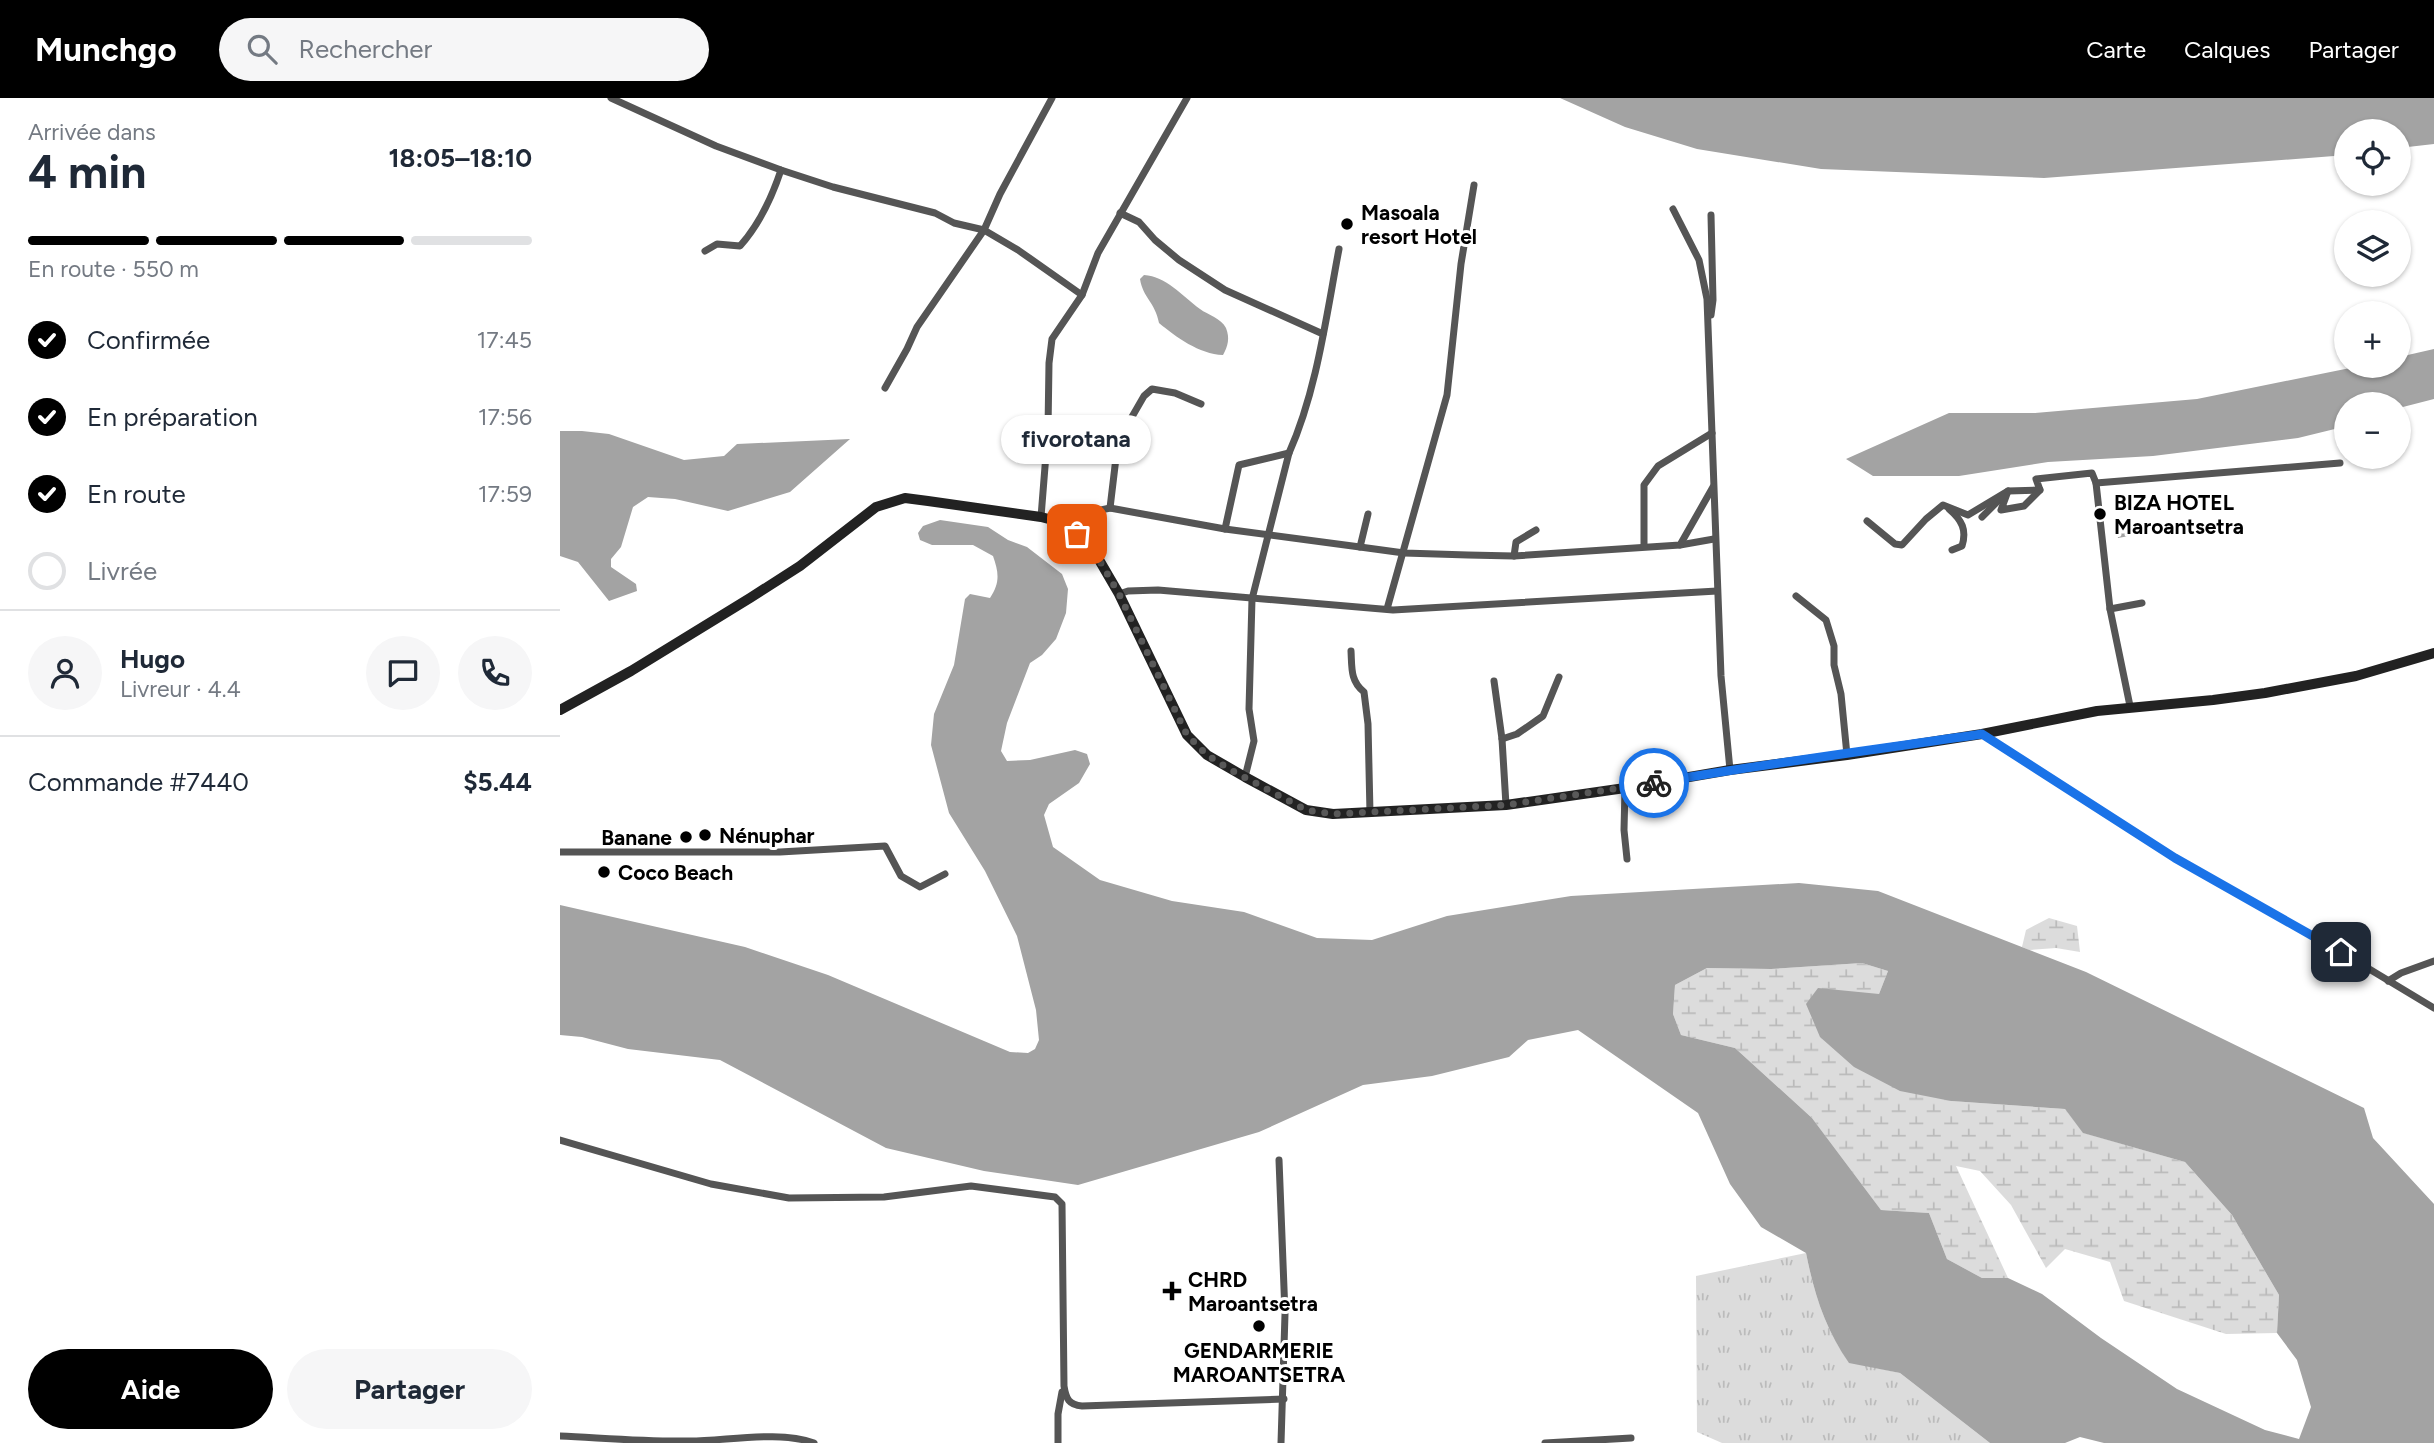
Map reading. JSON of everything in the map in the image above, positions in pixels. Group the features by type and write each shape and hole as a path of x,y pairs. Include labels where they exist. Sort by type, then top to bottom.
{"main road":[{"path":"560,710 631,671 800,566 876,507 905,498 1041,517 1064,523 1098,558 1119,594 1187,735 1207,755 1306,810 1334,814 1506,805 1625,788 1982,734 2130,706 2213,700 2266,692 2356,676 2434,653"}],"street":[{"path":"611,98 716,146 781,170 833,187 934,213 954,223 984,230 1018,250 1082,295"},
{"path":"885,388 916,327 984,230 1000,194 1052,98"},
{"path":"1041,517 1052,340 1082,295 1098,253 1187,98"},
{"path":"705,251 717,244 740,246 745,241 773,193 781,170"},
{"path":"1387,609 1447,395 1461,264 1474,185"},
{"path":"1673,209 1699,260 1707,299 1714,539 1721,676 1730,770"},
{"path":"1120,213 1139,222 1179,260 1225,290 1323,334"},
{"path":"1707,343 1713,300 1711,215"},
{"path":"1245,777 1254,741 1249,709 1252,599 1323,334 1339,249"},
{"path":"1110,508 1118,441 1144,396 1152,389 1175,393 1201,404"},
{"path":"1048,429 1076,440 1109,443 1118,441"},
{"path":"1644,546 1644,485 1658,466 1712,432"},
{"path":"1225,529 1239,465 1289,453"},
{"path":"2096,483 2334,463"},
{"path":"2040,490 2036,479 2092,473 2096,483 2110,609 2130,706"},
{"path":"1680,545 1713,487"},
{"path":"2008,491 2001,510 2024,506 2040,490"},
{"path":"1943,505 1968,515 2008,491 2040,490"},
{"path":"1982,517 2008,491"},
{"path":"1867,521 1895,544 1902,545 1943,505"},
{"path":"1943,505 1960,519 1965,536 1962,546 1952,550"},
{"path":"1064,523 1083,514 1110,508 1225,529 1404,553 1514,556 1680,545 1714,539"},
{"path":"1360,547 1368,514"},
{"path":"1514,556 1516,542 1536,530"},
{"path":"1119,594 1158,590 1387,609 1717,591"},
{"path":"1796,596 1826,620 1834,646 1834,665 1841,694 1847,755"},
{"path":"2110,609 2142,603"},
{"path":"1351,651 1352,675 1356,685 1364,692 1368,724 1370,813"},
{"path":"1503,739 1517,734 1543,716 1559,677"},
{"path":"1494,681 1503,739 1506,805"},
{"path":"1982,734 2175,858 2388,981 2414,993 2434,1008"},
{"path":"1625,788 1624,830 1627,859"},
{"path":"560,852 780,852 885,846 901,876 920,887 945,874"},
{"path":"2388,981 2401,973 2434,961"},
{"path":"560,1140 711,1184 789,1198 820,1200 884,1197 971,1186 1024,1191 1059,1199 1062,1204 1064,1386 1067,1400 1082,1406 1284,1399"},
{"path":"1279,1160 1285,1314 1281,1443"},
{"path":"1058,1443 1058,1414 1064,1386"},
{"path":"560,1436 650,1442 748,1437 796,1439 814,1443"},
{"path":"1545,1443 1631,1438"}],"green space":[{"path":"2049,918 2077,926 2080,952 2056,948 2029,950 2022,947 2026,930"},
{"path":"1862,963 1888,971 1879,994 1951,1101 2065,1109 2084,1133 2185,1162 2232,1215 2279,1295 2277,1333 2226,1334 2124,1301 2110,1262 2065,1249 2046,1268 2011,1205 1980,1171 1956,1166 2008,1278 1982,1278 1947,1259 1929,1213 1881,1210 1812,1118 1735,1048 1681,1035 1673,1014 1675,985 1707,968 1771,969"},
{"path":"1806,1253 1821,1310 1833,1337 1849,1362 1900,1373 1990,1443 1722,1443 1697,1432 1696,1276"}],"shaded area":[{"path":"1560,98 2434,98 2434,144 2411,147 2411,119 2334,119 2334,156 2044,178 1821,169 1697,149 1625,127"},
{"path":"1144,275 1167,283 1221,322 1228,335 1223,355 1197,348 1159,323 1140,279"},
{"path":"2434,349 2434,399 2411,405 2411,392 2334,392 2334,429 2298,438 2153,456 2048,462 1959,476 1873,476 1846,459 1949,413 2035,413 2197,399 2334,371 2334,378 2411,378 2411,354"},
{"path":"560,431 609,434 684,460 724,456 737,444 850,439 790,492 728,511 675,499 648,497 633,507 621,547 611,559 611,567 636,584 637,591 609,601 578,562 560,556"},
{"path":"940,520 988,527 1008,540 1027,547 1062,574 1068,589 1066,613 1056,639 1042,655 1030,663 1007,723 1001,751 1007,761 1030,760 1075,750 1087,754 1090,764 1079,783 1049,804 1044,815 1053,847 1100,880 1172,901 1244,912 1317,938 1372,940 1447,916 1571,896 1799,883 1878,891 2086,972 2364,1108 2373,1138 2434,1204 2434,1443 2104,1443 2080,1437 2065,1443 1990,1443 1900,1373 1849,1363 1833,1337 1822,1310 1806,1253 1761,1227 1730,1184 1698,1113 1578,1030 1528,1040 1509,1057 1432,1076 1363,1085 1259,1132 1078,1185 984,1171 886,1148 720,1060 628,1049 582,1037 560,1035 560,905 745,947 828,975 1010,1052 1028,1053 1035,1049 1039,1040 1036,1010 1017,936 985,871 949,813 931,745 934,714 954,665 965,599 970,594 990,598 997,583 996,568 993,556 973,545 932,545 920,540 918,533 923,526","holes":["1862,963 1888,971 1879,994 1818,988 1806,1004 1820,1037 1854,1067 1900,1091 1951,1101 2065,1109 2083,1133 2185,1162 2232,1215 2279,1295 2277,1333 2297,1360 2311,1407 2299,1439 2265,1430 2177,1389 2042,1294 2008,1278 1982,1278 1947,1259 1929,1213 1881,1210 1812,1118 1735,1048 1681,1035 1673,1014 1675,985 1707,968 1771,969"]},
{"path":"2129,524 2140,530 2140,534 2118,538 2117,533"}],"way so far":[{"path":"1077,534 1098,558 1119,594 1187,735 1207,755 1306,810 1334,814 1506,805 1654,783"}],"place":[{"name":"Masoala resort Hotel","path":"1347,224"},
{"name":"BIZA HOTEL Maroantsetra","path":"2100,514"},
{"name":"fivorotana","path":"1077,534"},
{"name":"Nénuphar","path":"705,835"},
{"name":"Banane","path":"686,837"},
{"name":"Coco Beach","path":"604,872"},
{"name":"CHRD Maroantsetra","path":"1172,1291"},
{"name":"GENDARMERIE MAROANTSETRA","path":"1259,1326"}],"route":[{"path":"1654,783 1982,734 2175,858 2341,952"}]}
